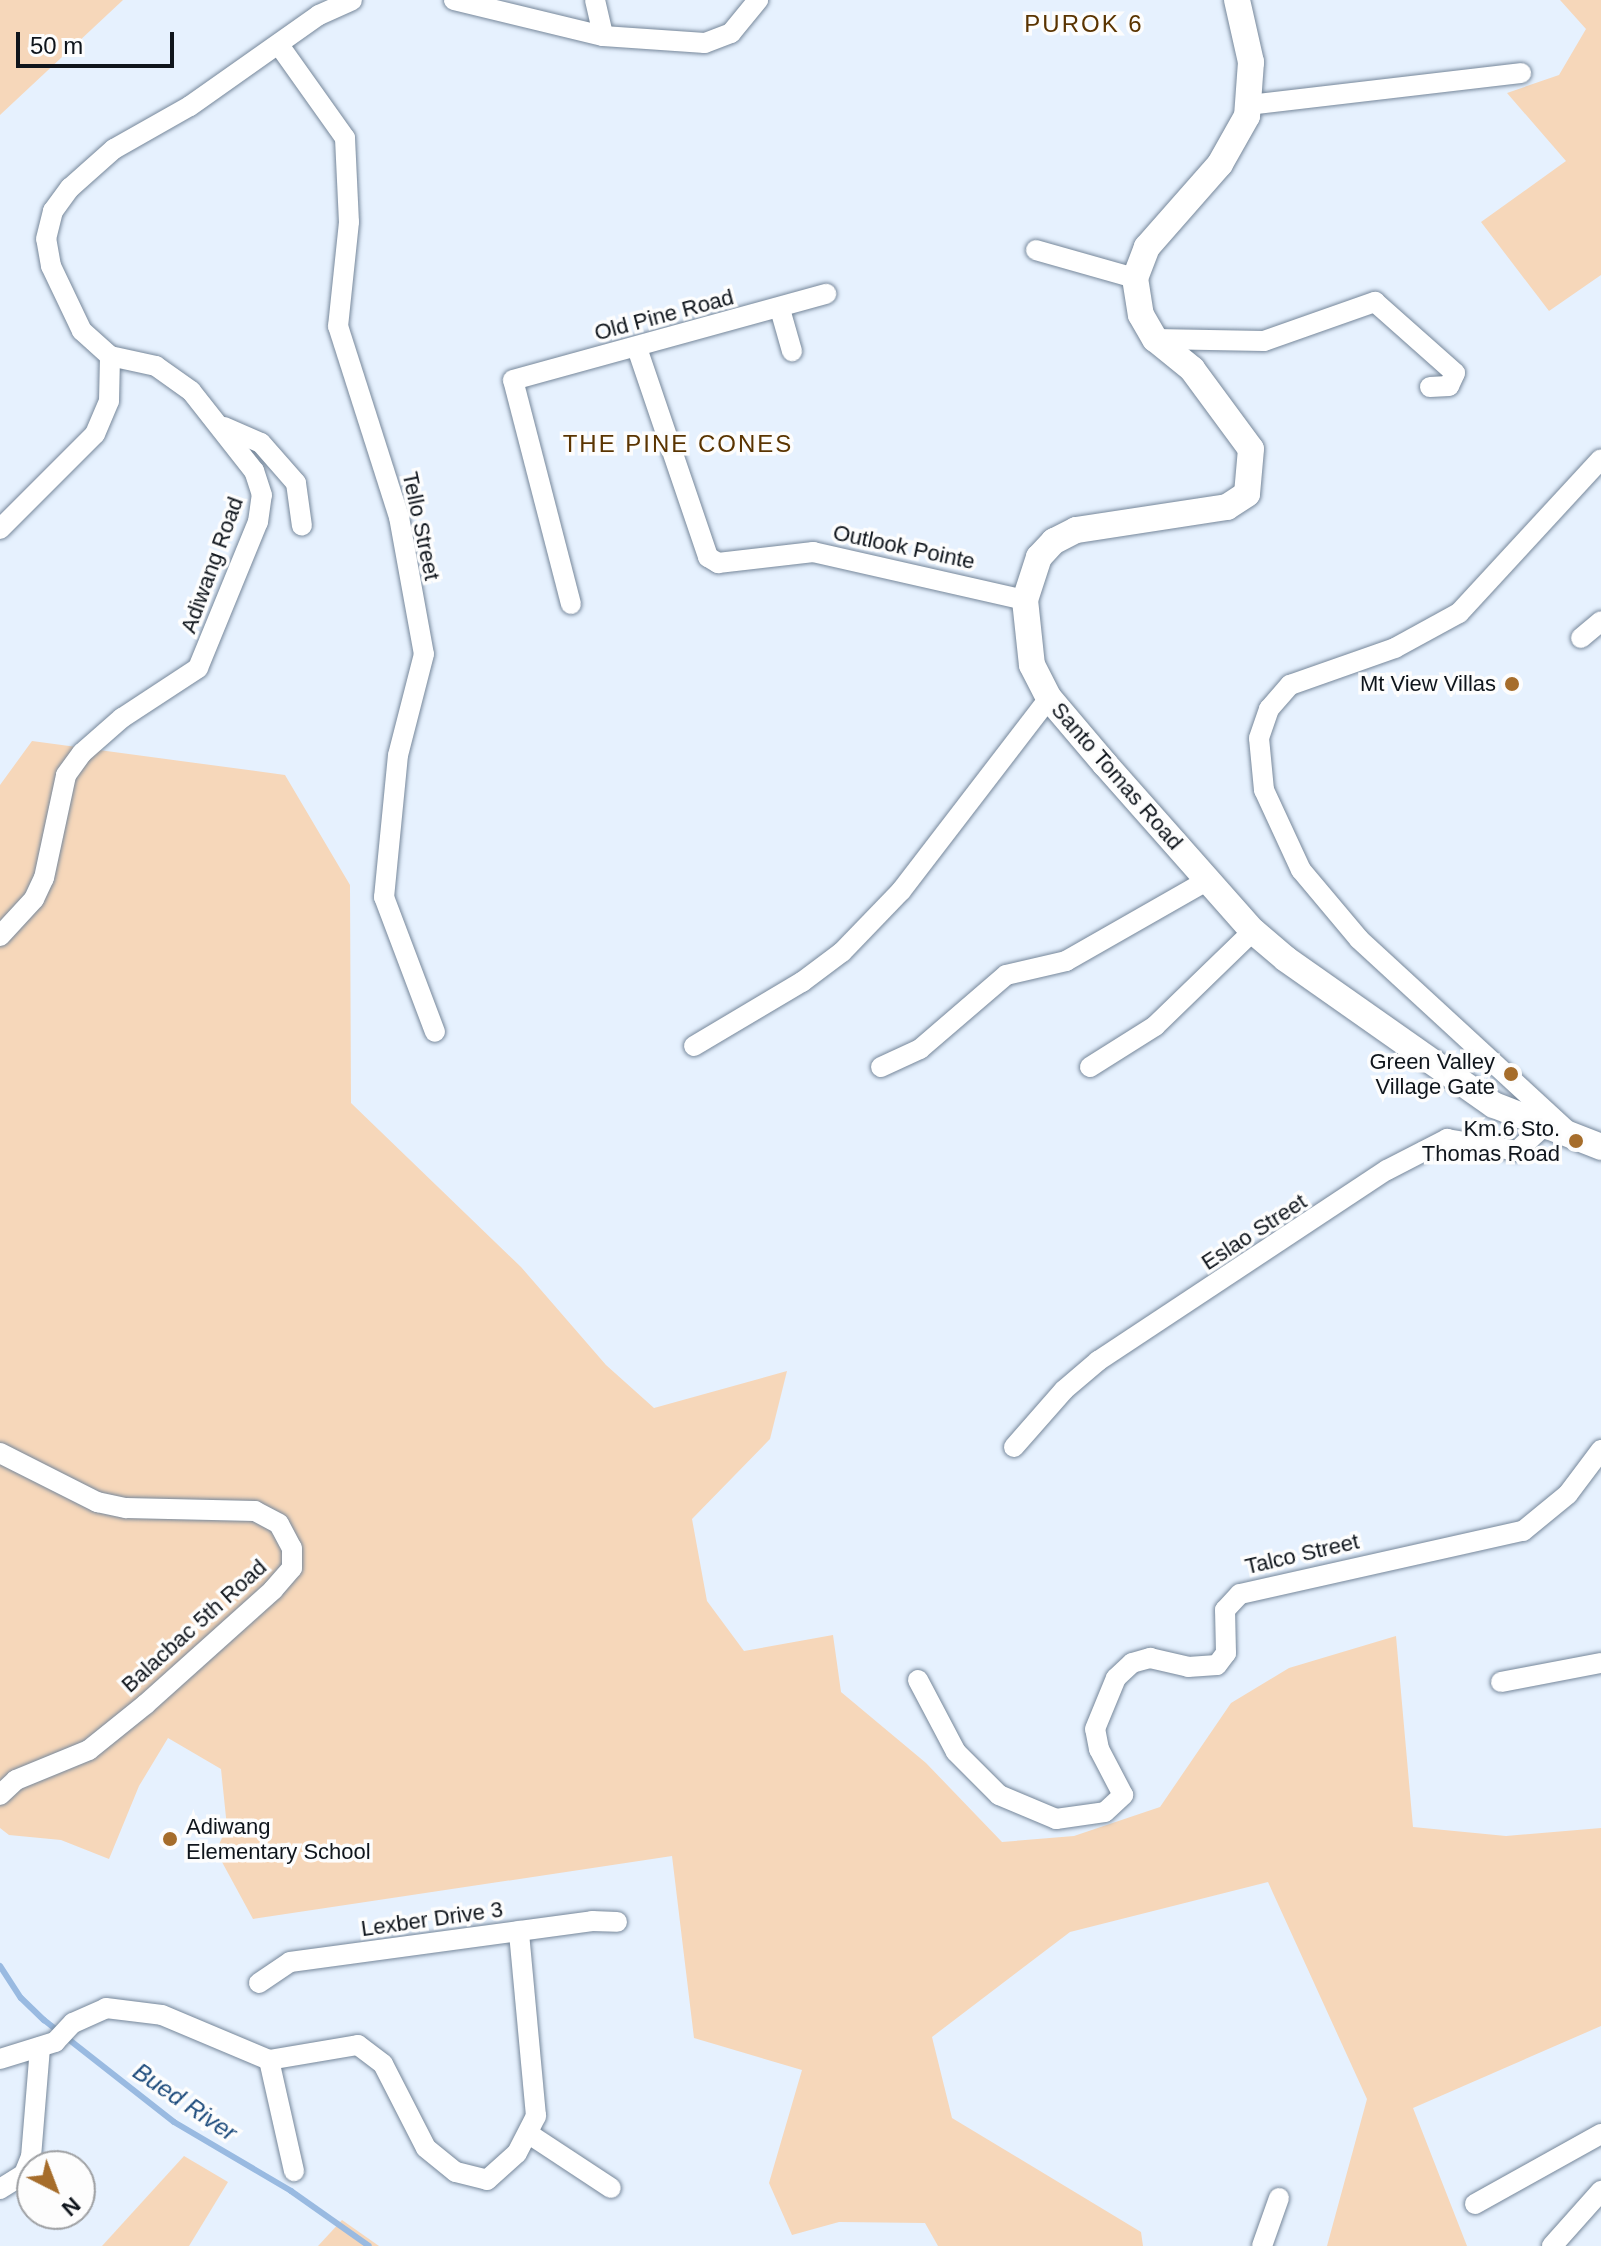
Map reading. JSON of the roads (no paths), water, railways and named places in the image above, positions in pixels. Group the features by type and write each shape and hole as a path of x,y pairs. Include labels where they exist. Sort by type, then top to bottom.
{"street":[{"path":"0,529 95,434 109,401 110,356 82,331 60,293 46,239 53,211 70,188 114,149 279,45 319,15 352,0"},
{"path":"454,0 603,36 719,40 758,0"},
{"path":"595,0 603,36"},
{"path":"1036,250 1135,278 1147,247 1235,142 1249,105 1251,62 1237,0"},
{"name":"Tello Street","path":"279,45 345,138 349,222 338,326 399,517 424,654 398,755 384,897 435,1032"},
{"path":"1249,105 1521,73"},
{"name":"Santo Tomas Road","path":"1135,278 1141,315 1155,339 1192,369 1236,424 1251,449 1247,494 1227,507 1065,535 1039,557 1025,600 1032,665 1049,698 1206,881 1253,931 1494,1105 1589,1144"},
{"name":"Old Pine Road","path":"571,604 513,380 826,294"},
{"path":"1155,339 1264,341 1375,302 1455,373 1449,386 1430,387"},
{"path":"780,309 792,351"},
{"name":"Outlook Pointe","path":"637,348 708,557 718,563 813,552 1025,600"},
{"name":"Adiwang Road","path":"0,936 34,899 44,878 66,775 82,753 122,718 190,675 207,649 258,522 262,495 254,471 221,426 174,376 156,366 110,356"},
{"path":"221,426 261,443 296,483 302,526"},
{"path":"1589,1144 1456,1032 1359,939 1301,870 1264,790 1259,738 1269,709 1290,685 1395,648 1459,613 1601,459"},
{"path":"1581,638 1601,621"},
{"path":"694,1046 802,982 842,952 901,891 1049,698"},
{"path":"881,1067 920,1049 1006,975 1066,961 1206,881"},
{"path":"1090,1067 1155,1026 1253,931"},
{"name":"Eslao Street","path":"1014,1447 1064,1390 1098,1361 1387,1170 1447,1139 1517,1151 1543,1127"},
{"name":"Talco Street","path":"918,1680 956,1752 999,1795 1056,1819 1105,1812 1123,1795 1099,1749 1095,1729 1116,1678 1132,1663 1150,1658 1188,1667 1217,1665 1226,1653 1225,1610 1240,1594 1523,1531 1568,1494 1601,1450"},
{"name":"Balacbac 5th Road","path":"0,1453 97,1502 126,1508 255,1511 279,1524 292,1548 292,1568 273,1590 146,1704 89,1750 16,1780 0,1795"},
{"path":"1501,1682 1601,1663"},
{"name":"Lexber Drive 3","path":"259,1983 290,1962 519,1931 617,1922"},
{"path":"0,2059 48,2045 73,2023 106,2008 130,2008 162,2015 269,2060 366,2048 383,2064 426,2148 439,2161 476,2180 500,2171 529,2134 536,2116 535,2067 519,1931"},
{"path":"0,2189 24,2174 31,2157 48,2045"},
{"path":"269,2060 294,2171"},
{"path":"529,2134 611,2188"},
{"path":"1475,2204 1601,2134"},
{"path":"1552,2246 1601,2191"},
{"path":"1262,2246 1279,2198"}],"waterway":[{"name":"Bued River","path":"0,1966 21,1998 44,2020 174,2122 291,2191 369,2246"}],"place":[{"name":"Mt View Villas","path":"1512,684"},
{"name":"Green Valley Village Gate","path":"1511,1074"},
{"name":"Km.6 Sto. Thomas Road","path":"1576,1141"},
{"name":"Adiwang Elementary School","path":"170,1839"}],"district":[{"name":"PUROK 6","path":"1084,24"},
{"name":"THE PINE CONES","path":"678,444"}]}
